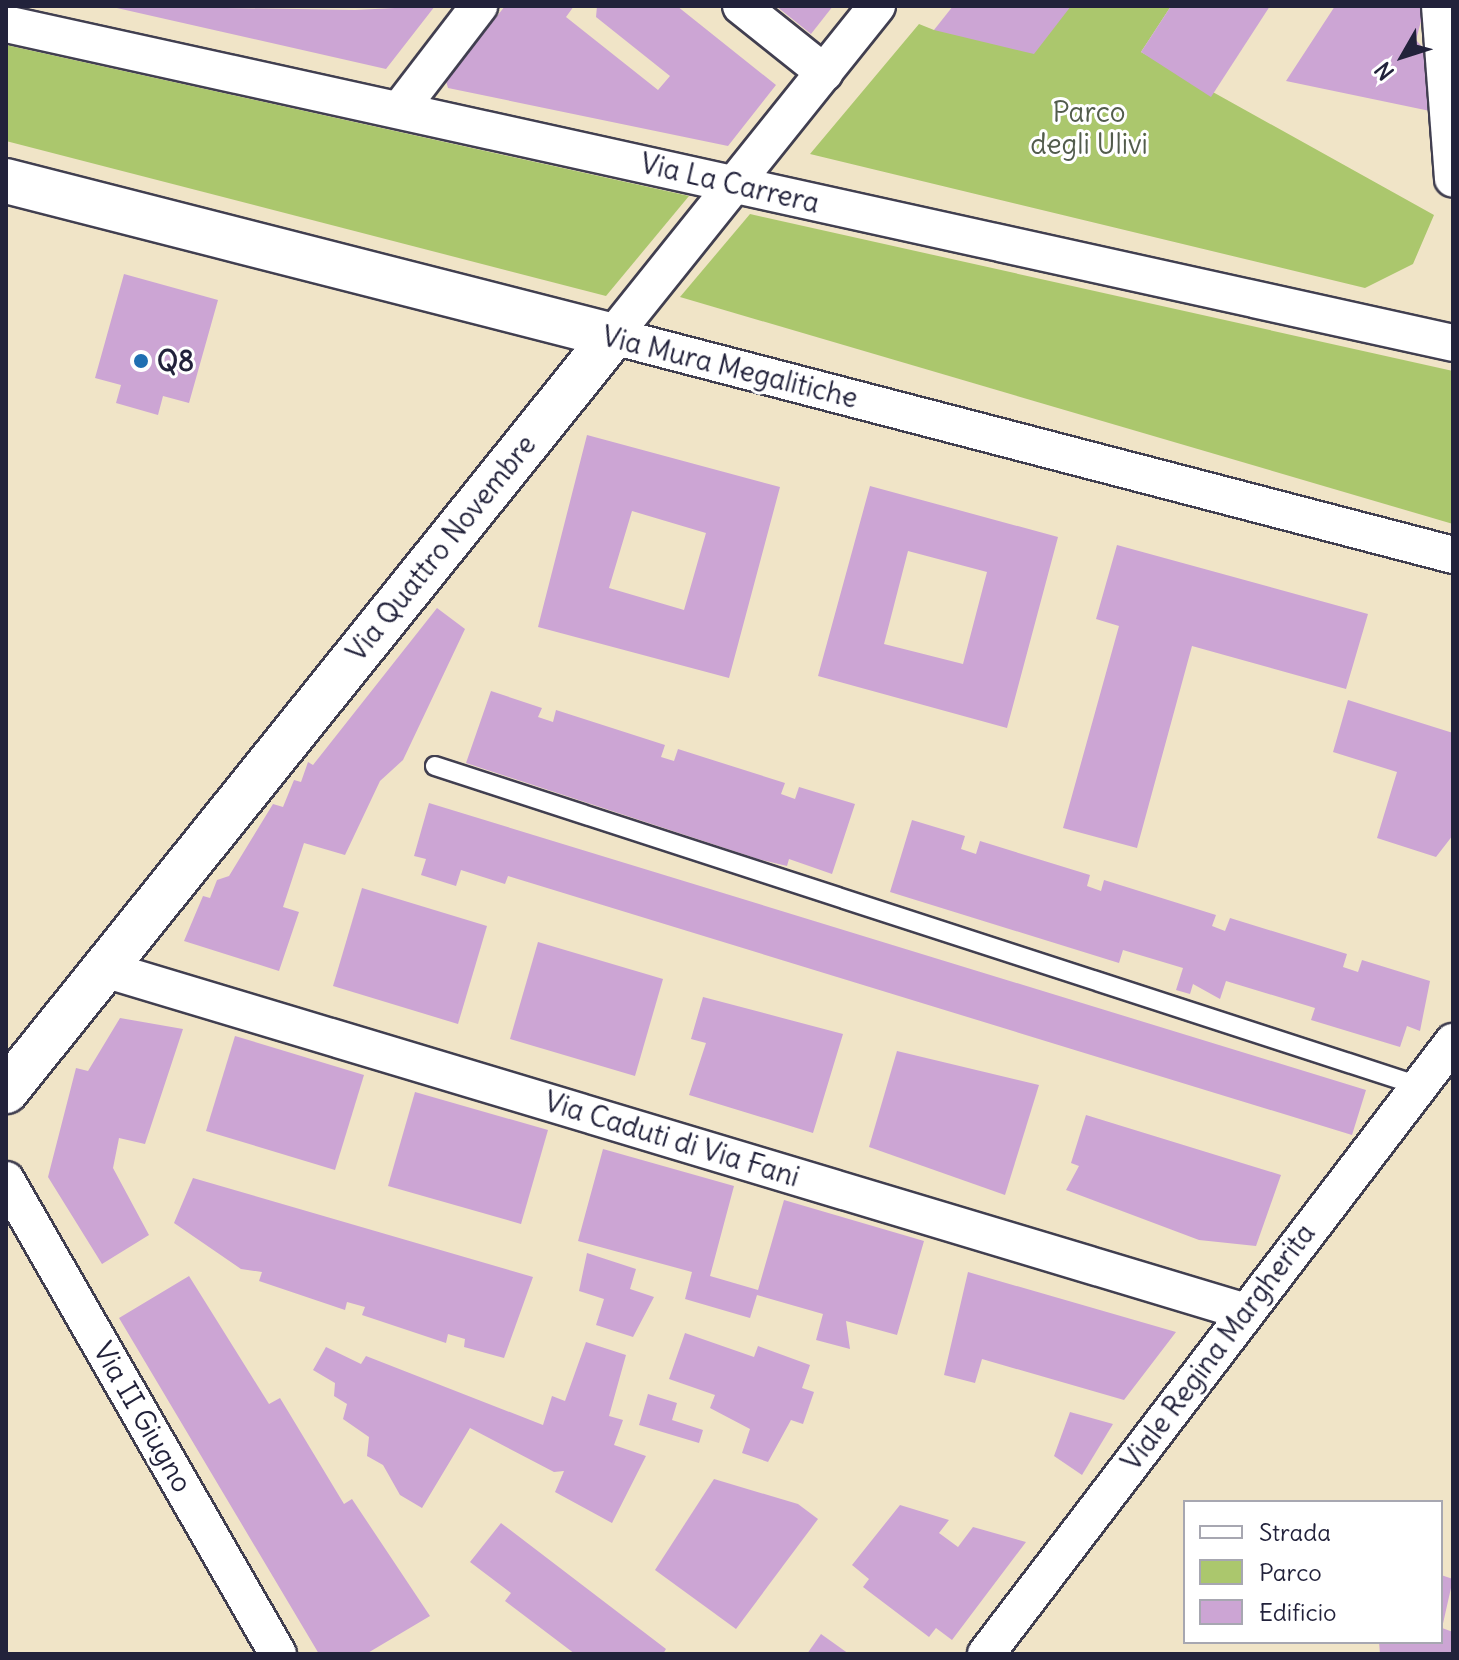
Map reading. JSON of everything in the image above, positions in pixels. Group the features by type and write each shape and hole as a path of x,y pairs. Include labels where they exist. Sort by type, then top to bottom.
{"main road":[{"name":"Via Mura Megalitiche","path":"6,181 613,336"},
{"name":"Via Quattro Novembre","path":"6,1091 101,968 613,336"}],"street":[{"path":"6,23 9,6"},
{"path":"400,109 479,6"},
{"path":"741,6 825,73"},
{"name":"Via Quattro Novembre","path":"613,336 738,185 877,6"},
{"name":"Via La Carrera","path":"6,23 1453,343"},
{"path":"1445,23 1453,179"},
{"name":"Via Mura Megalitiche","path":"613,336 1453,555"},
{"name":"Via Caduti di Via Fani","path":"101,968 1243,1311"},
{"name":"Viale Regina Margherita","path":"986,1654 1243,1311 1453,1042"},
{"name":"Via II Giugno","path":"6,1180 278,1654"}],"lane":[{"path":"435,766 1419,1086"}],"green space":[{"name":"Parco degli Ulivi","path":"1071,6 1171,6 1141,52 1434,215 1413,264 1365,288 810,154 919,24 934,30"},
{"path":"6,45 689,196 606,296 6,141"},
{"path":"750,214 1453,371 1453,524 680,297"}],"building":[{"path":"108,6 355,10 435,6 386,69"},
{"path":"505,6 574,6 566,17 658,90 670,76 596,17 597,6 677,6 776,85 728,146 448,88 446,81"},
{"path":"776,6 833,6 811,34"},
{"path":"953,6 1071,6 1034,54 934,30"},
{"path":"1171,6 1270,6 1211,97 1141,52"},
{"path":"1335,6 1425,6 1416,40 1427,52 1430,111 1286,81"},
{"path":"124,274 218,300 189,403 163,396 158,415 116,403 121,385 95,378"},
{"path":"587,435 780,487 729,678 538,627","holes":["632,511 706,533 684,610 609,588"]},
{"path":"870,486 1058,537 1007,728 818,676","holes":["908,551 987,572 963,664 884,644"]},
{"path":"1117,545 1368,614 1346,689 1192,646 1137,848 1063,828 1119,626 1096,619"},
{"path":"437,608 465,629 403,760 380,781 345,855 304,843 283,907 299,912 279,971 184,941 203,896 210,898 217,880 229,876 273,804 283,807 294,780 301,782 308,762 313,765"},
{"path":"491,691 542,708 538,717 553,722 556,710 665,745 661,757 674,761 678,749 785,783 781,794 795,799 799,787 855,804 832,874 789,859 787,866 758,859 466,763"},
{"path":"1348,700 1453,733 1453,835 1436,857 1377,838 1397,772 1333,752"},
{"path":"429,803 1366,1090 1352,1135 508,876 505,884 461,870 456,886 421,875 426,859 414,856"},
{"path":"912,820 965,836 961,849 976,854 980,841 1090,875 1087,886 1101,891 1104,880 1216,915 1212,926 1225,931 1230,918 1347,954 1343,967 1358,972 1362,960 1430,981 1420,1031 1407,1026 1400,1047 1311,1020 1315,1008 1226,981 1220,999 1193,984 1190,994 1176,990 1183,968 1123,950 1119,963 890,892"},
{"path":"362,888 487,926 458,1024 333,986"},
{"path":"538,942 663,979 635,1076 510,1039"},
{"path":"703,997 843,1034 813,1133 689,1095 706,1043 691,1039"},
{"path":"120,1018 183,1029 145,1144 119,1138 113,1168 149,1235 102,1264 48,1177 76,1068 88,1071"},
{"path":"235,1036 364,1075 335,1170 206,1131"},
{"path":"897,1051 1039,1085 1005,1195 869,1147"},
{"path":"415,1092 548,1130 521,1224 388,1186"},
{"path":"1086,1115 1281,1175 1256,1246 1199,1240 1066,1190 1079,1166 1071,1163"},
{"path":"603,1149 734,1186 710,1276 758,1290 784,1200 924,1241 897,1335 846,1321 850,1349 816,1340 823,1314 757,1295 750,1318 685,1299 692,1272 578,1241"},
{"path":"193,1178 533,1277 504,1358 464,1347 465,1339 448,1334 446,1343 362,1315 365,1307 347,1302 345,1310 259,1281 262,1272 241,1269 174,1223"},
{"path":"587,1253 636,1269 630,1289 654,1297 633,1337 596,1325 604,1299 579,1291"},
{"path":"968,1272 1176,1332 1124,1400 982,1359 975,1383 944,1375"},
{"path":"189,1276 269,1404 280,1398 344,1504 352,1499 430,1616 366,1654 319,1654 119,1318"},
{"path":"685,1333 754,1357 758,1346 810,1365 802,1388 814,1392 803,1424 791,1420 768,1462 742,1453 750,1429 710,1408 715,1395 669,1379"},
{"path":"586,1342 626,1355 609,1416 623,1420 614,1445 646,1456 612,1523 555,1492 564,1471 554,1472 470,1428 422,1508 400,1495 383,1465 367,1456 369,1437 343,1419 347,1404 334,1396 335,1383 313,1370 326,1347 361,1364 366,1356 543,1425 552,1396 565,1401"},
{"path":"648,1394 677,1403 672,1420 703,1430 699,1443 639,1425"},
{"path":"1070,1412 1113,1424 1082,1475 1054,1456"},
{"path":"714,1479 798,1504 818,1519 736,1629 655,1570"},
{"path":"900,1505 949,1520 939,1533 958,1547 973,1527 1026,1542 952,1640 936,1628 929,1637 863,1587 869,1579 852,1565"},
{"path":"501,1523 666,1649 663,1654 575,1654 505,1601 511,1593 470,1562"},
{"path":"1443,1576 1453,1579 1443,1624"},
{"path":"1443,1628 1453,1632 1453,1654 1380,1654 1379,1644 1443,1644"},
{"path":"821,1634 849,1654 807,1654"}],"place":[{"name":"Q8","path":"141,361"}]}
